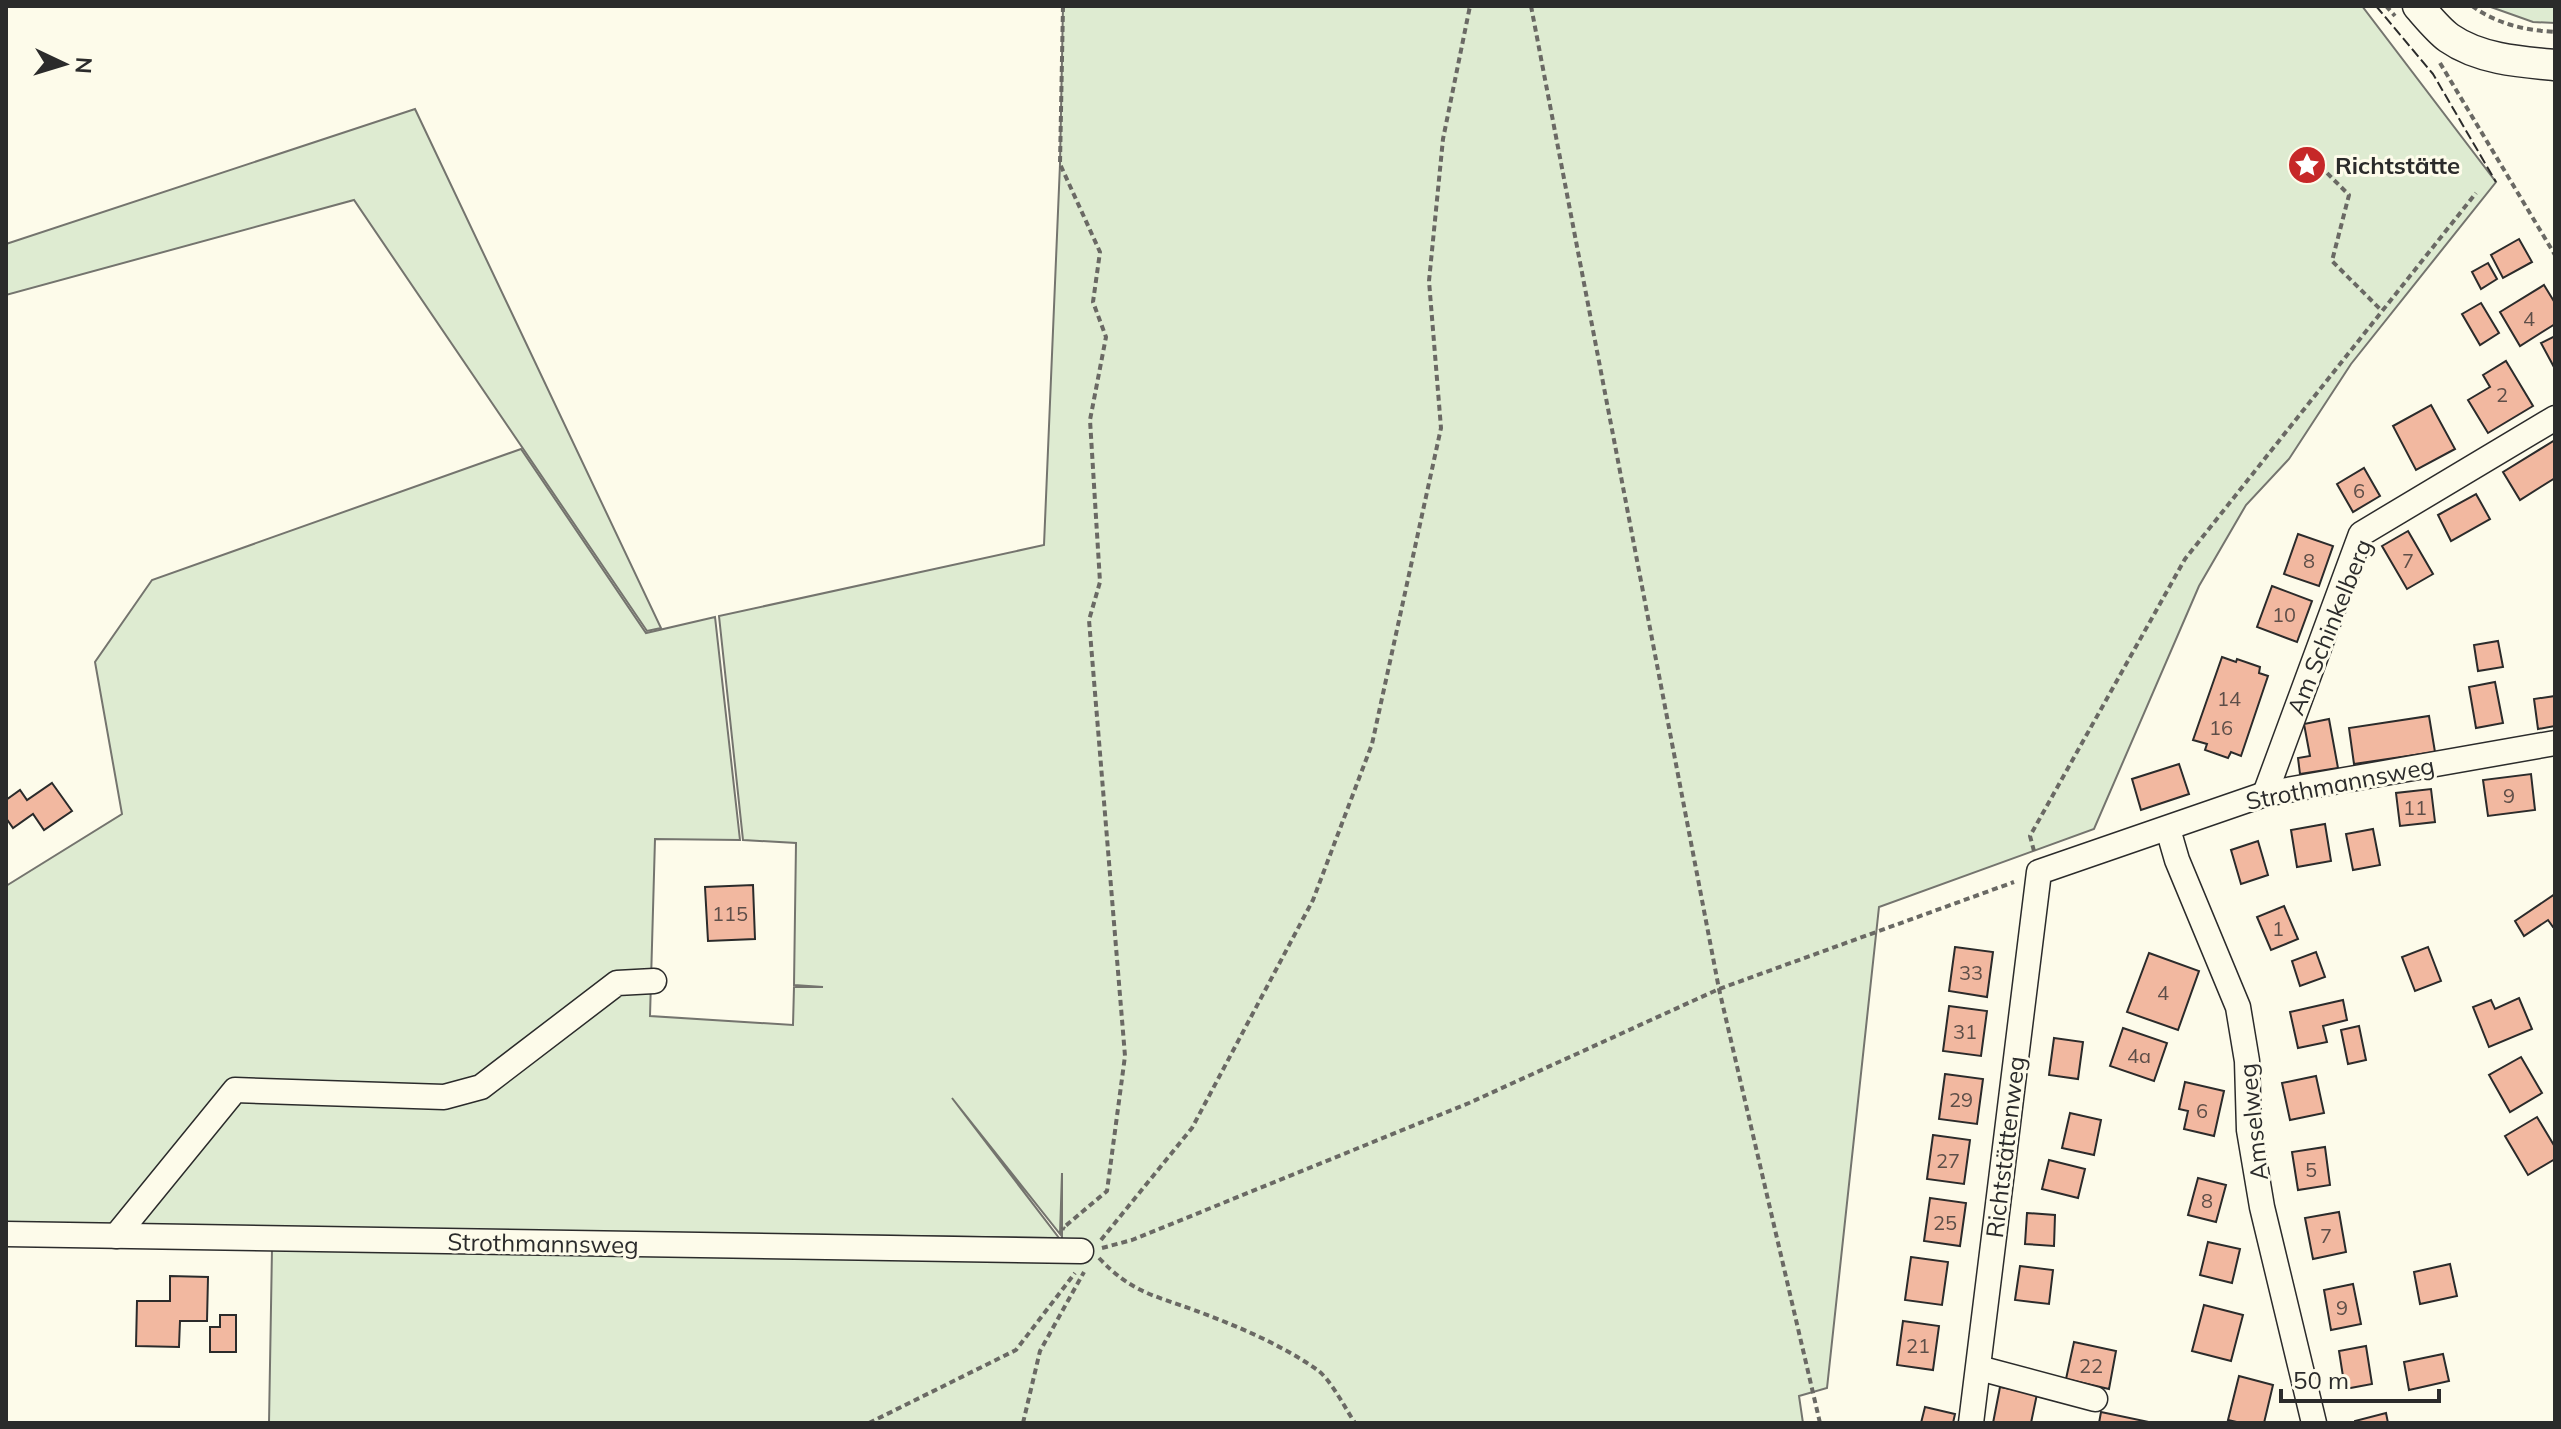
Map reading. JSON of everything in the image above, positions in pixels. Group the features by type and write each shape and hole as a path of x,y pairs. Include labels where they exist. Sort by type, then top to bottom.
{"main road":[{"path":"2408,12 2482,54 2555,65"}],"street":[{"name":"Am Schinkelberg","path":"2265,794 2361,534 2555,418"},
{"name":"Strothmannsweg","path":"2039,872 2265,794 2555,743"},
{"name":"Amselweg","path":"2168,829 2177,860 2238,1007 2247,1061 2249,1130 2262,1207 2314,1423"},
{"name":"Richtstättenweg","path":"1971,1423 2039,872"},
{"path":"116,1236 235,1090 444,1097 481,1087 617,983 654,981"},
{"name":"Strothmannsweg","path":"6,1234 1086,1256"},
{"path":"1979,1368 2095,1399"}],"path":[{"path":"1063,6 1060,164 1100,252 1093,302 1106,337 1090,420 1100,582 1089,620 1125,1056 1107,1191 1063,1228 1086,1256 1118,1279 1149,1295 1197,1311 1260,1338 1319,1370 1355,1423"},
{"path":"869,1423 1016,1350 1086,1256 1192,1128 1313,900 1372,744 1441,428 1429,281 1443,139 1470,6"},
{"path":"1531,6 1719,989 1820,1423"},
{"path":"2386,6 2408,12"},
{"path":"2472,6 2512,27 2555,32"},
{"path":"2431,53 2440,62 2555,255"},
{"path":"2313,159 2349,195 2332,261 2382,311"},
{"path":"1023,1423 1040,1351 1086,1256 1469,1103 1719,989 2039,872 2030,836 2185,559 2476,193"}],"green space":[{"path":"1063,6 2362,6 2496,182 2351,364 2289,459 2246,505 2199,586 2094,829 1879,907 1827,1388 1799,1396 1803,1423 269,1423 272,1249 1062,1260 1062,1173 1060,1234 952,1098 1059,1238 6,1224 6,886 122,814 95,662 152,580 521,449 646,633 715,617 740,840 655,839 650,1016 793,1025 794,987 823,987 794,985 796,843 743,840 719,616 1044,545 1060,164"},
{"path":"2488,6 2555,6 2555,23 2533,22"},
{"path":"415,109 661,628 647,631 354,200 6,295 6,244"}],"building":[{"path":"2519,239 2532,262 2503,278 2491,255"},
{"path":"2488,263 2497,279 2481,289 2472,272"},
{"path":"2544,285 2555,303 2555,324 2520,346 2500,312"},
{"path":"2481,303 2499,333 2480,345 2462,314"},
{"path":"2555,336 2555,369 2541,343"},
{"path":"2506,361 2533,406 2488,433 2468,400 2490,387 2483,375"},
{"path":"2431,405 2455,449 2416,470 2393,426"},
{"path":"2555,440 2555,478 2520,500 2503,472"},
{"path":"2364,468 2380,496 2353,512 2337,484"},
{"path":"2476,494 2490,519 2451,541 2438,515"},
{"path":"2408,531 2433,574 2407,589 2382,546"},
{"path":"2298,534 2333,546 2319,586 2284,574"},
{"path":"2272,586 2312,601 2297,642 2257,627"},
{"path":"2498,641 2503,667 2478,671 2474,645"},
{"path":"2222,657 2260,667 2259,673 2268,676 2241,756 2231,752 2228,758 2205,750 2207,744 2193,740"},
{"path":"2495,682 2503,723 2476,728 2469,687"},
{"path":"2555,696 2555,726 2538,729 2534,699"},
{"path":"2429,716 2435,752 2354,764 2349,728"},
{"path":"2329,719 2338,768 2300,774 2298,758 2310,756 2304,724"},
{"path":"2179,764 2189,794 2141,810 2132,779"},
{"path":"2531,774 2535,810 2488,816 2483,780"},
{"path":"52,783 72,811 44,830 33,814 13,828 6,818 6,800 20,790 27,800"},
{"path":"2431,789 2435,822 2400,826 2396,793"},
{"path":"2325,824 2331,861 2297,867 2291,830"},
{"path":"2373,829 2380,865 2353,870 2346,834"},
{"path":"2258,841 2268,875 2241,884 2231,850"},
{"path":"753,885 755,939 708,941 705,887"},
{"path":"2555,894 2555,926 2548,920 2524,936 2515,921"},
{"path":"2284,906 2298,939 2271,950 2257,917"},
{"path":"1955,947 1993,952 1987,997 1949,991"},
{"path":"2428,947 2441,981 2415,991 2402,957"},
{"path":"2316,952 2325,977 2300,986 2292,961"},
{"path":"2149,953 2199,971 2178,1030 2127,1012"},
{"path":"2519,998 2532,1029 2489,1047 2473,1007 2491,1000 2495,1009"},
{"path":"2343,1000 2347,1020 2323,1026 2327,1042 2298,1048 2290,1012"},
{"path":"1949,1006 1987,1011 1981,1056 1943,1051"},
{"path":"2359,1026 2366,1060 2348,1064 2341,1030"},
{"path":"2123,1028 2167,1043 2154,1081 2110,1066"},
{"path":"2054,1038 2083,1042 2078,1079 2049,1075"},
{"path":"2521,1057 2542,1093 2510,1112 2489,1075"},
{"path":"1945,1074 1983,1079 1977,1124 1939,1119"},
{"path":"2316,1076 2324,1113 2290,1120 2282,1083"},
{"path":"2185,1082 2224,1091 2214,1136 2184,1129 2188,1111 2179,1109"},
{"path":"2070,1113 2101,1120 2094,1155 2062,1148"},
{"path":"2537,1117 2555,1147 2555,1159 2528,1175 2505,1136"},
{"path":"1933,1135 1970,1140 1964,1184 1927,1179"},
{"path":"2325,1147 2330,1185 2298,1190 2292,1152"},
{"path":"2049,1160 2085,1169 2078,1198 2042,1189"},
{"path":"2198,1178 2226,1185 2216,1222 2188,1215"},
{"path":"1930,1198 1966,1203 1960,1246 1924,1241"},
{"path":"2339,1212 2346,1252 2313,1259 2305,1218"},
{"path":"2027,1213 2055,1215 2054,1246 2025,1244"},
{"path":"2208,1242 2240,1249 2232,1283 2200,1275"},
{"path":"1911,1257 1948,1262 1942,1305 1905,1300"},
{"path":"2450,1264 2457,1296 2420,1304 2414,1272"},
{"path":"2020,1266 2053,1270 2049,1304 2015,1300"},
{"path":"170,1276 208,1277 207,1321 180,1321 179,1347 136,1346 137,1301 170,1301"},
{"path":"2353,1284 2361,1324 2331,1330 2324,1290"},
{"path":"2204,1305 2243,1315 2231,1361 2192,1351"},
{"path":"220,1315 236,1315 236,1352 210,1352 210,1327 220,1327"},
{"path":"1903,1321 1939,1326 1933,1370 1897,1365"},
{"path":"2074,1342 2116,1351 2109,1389 2066,1379"},
{"path":"2366,1346 2372,1384 2345,1389 2339,1351"},
{"path":"2443,1354 2449,1381 2409,1390 2404,1362"},
{"path":"2239,1376 2273,1385 2264,1423 2228,1420"},
{"path":"2000,1387 2037,1394 2031,1423 1993,1423"},
{"path":"1925,1407 1955,1414 1953,1423 1921,1423"},
{"path":"2101,1412 2149,1422 2149,1423 2099,1423"},
{"path":"2386,1413 2388,1423 2355,1423 2355,1421"}],"fence":[{"path":"2376,6 2433,74 2496,182"}],"place":[{"name":"Richtstätte","path":"2307,165"}]}
